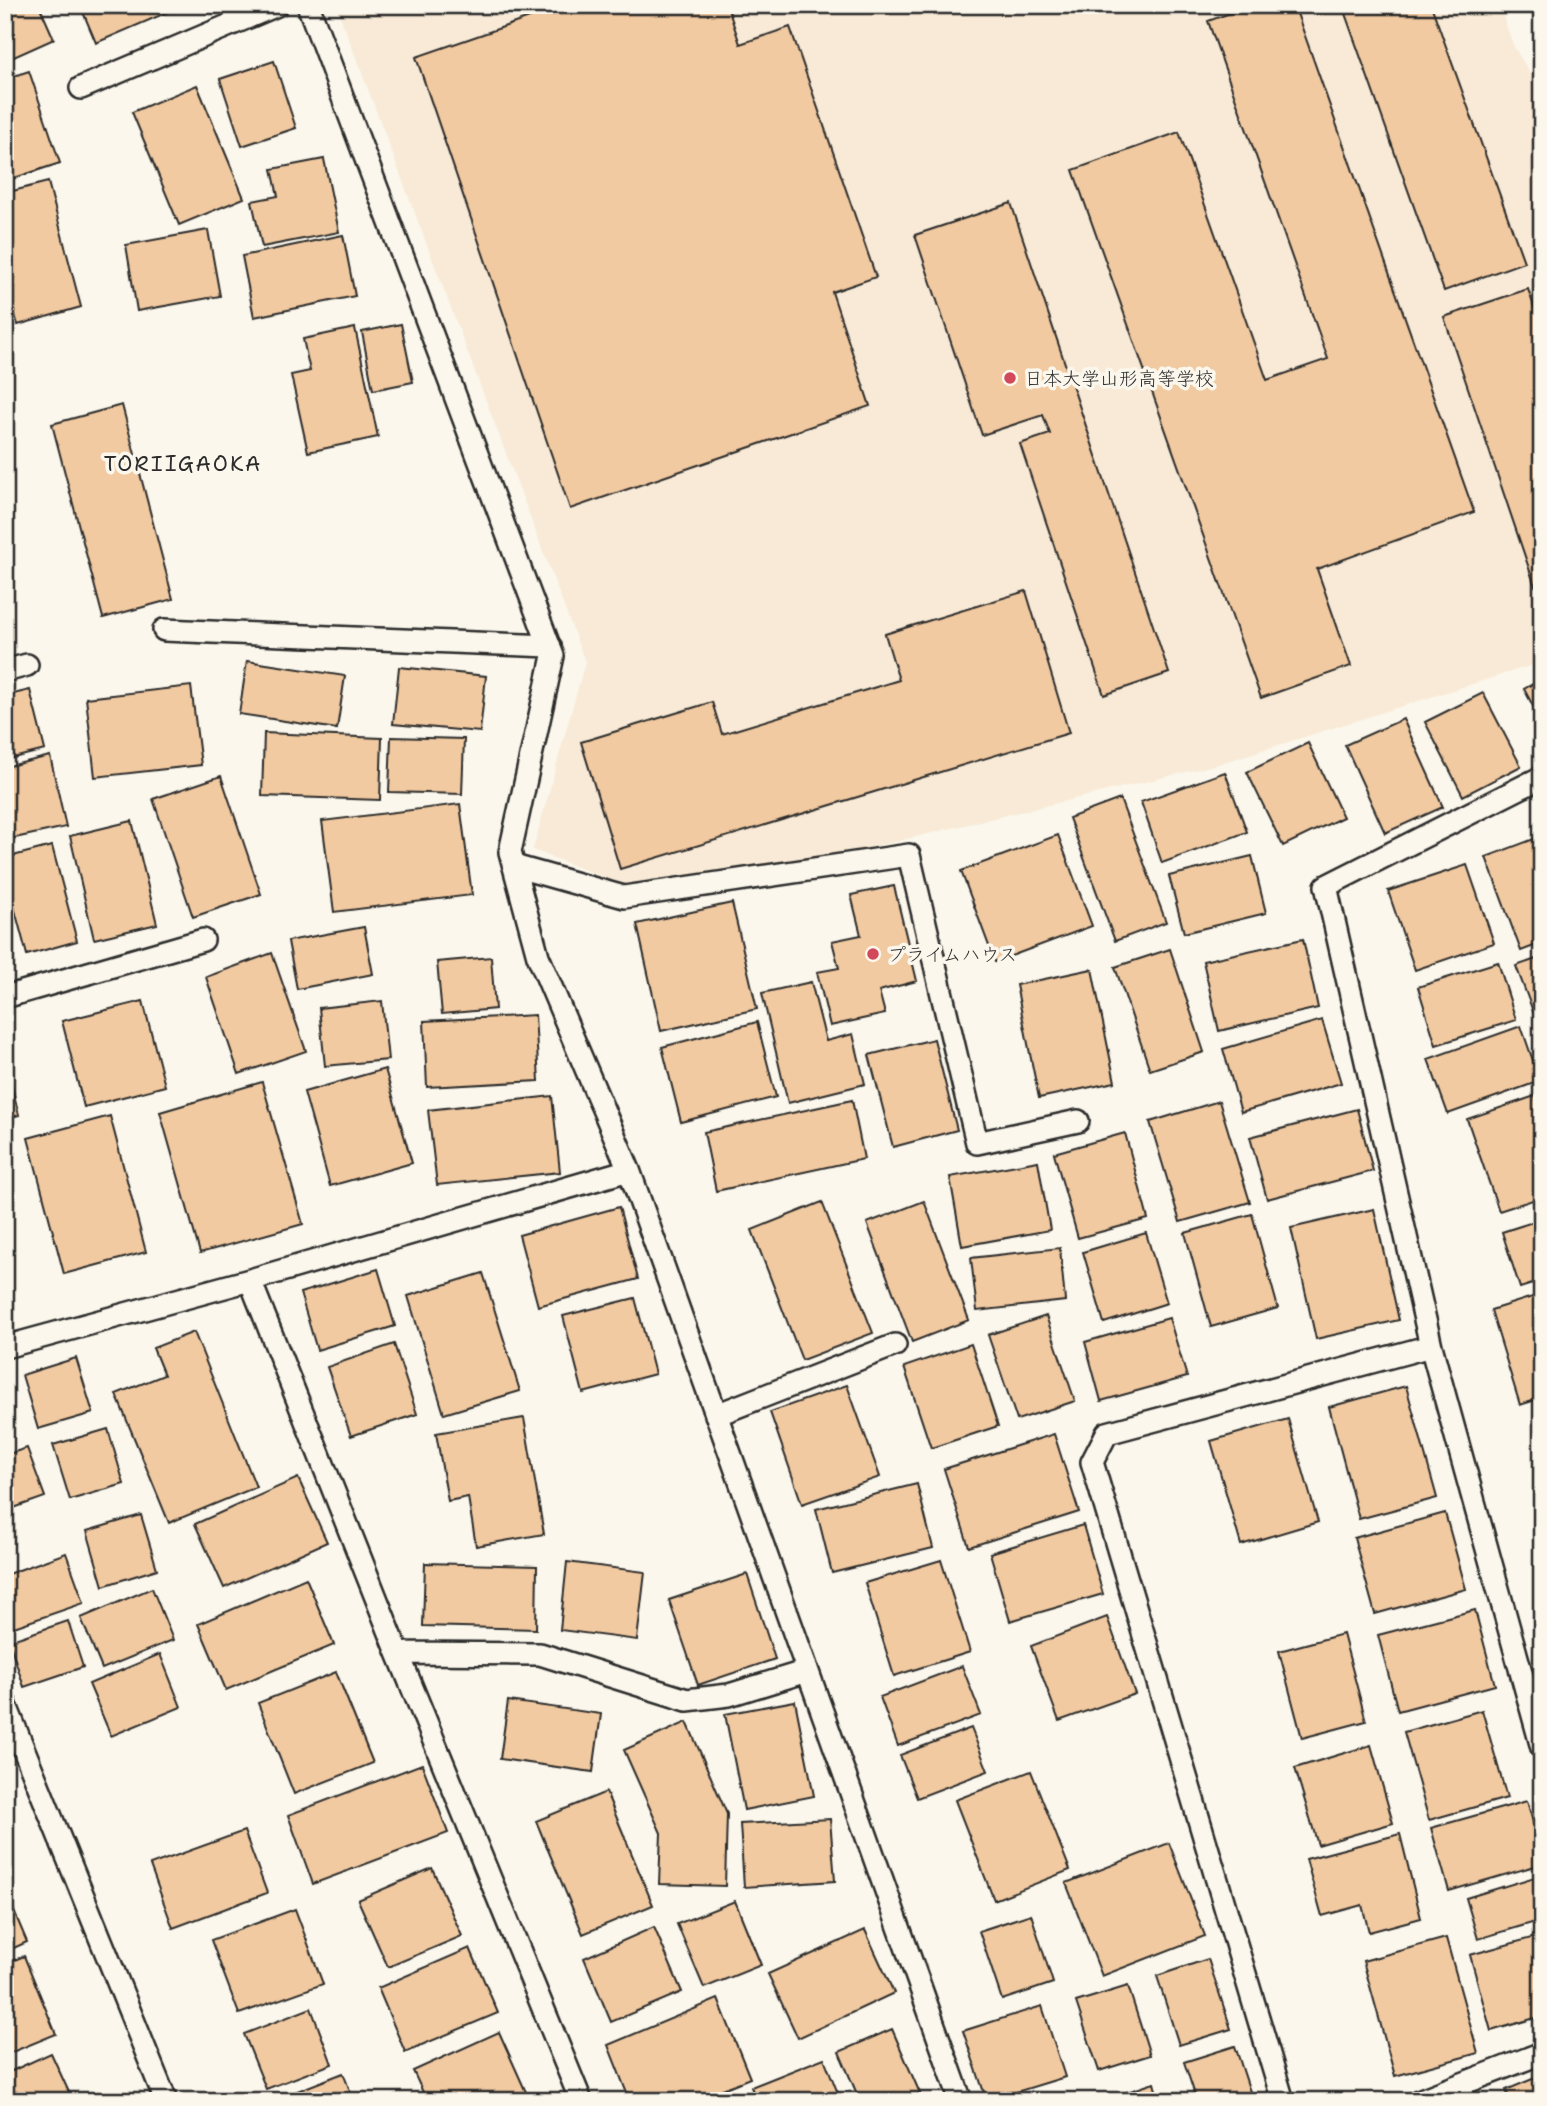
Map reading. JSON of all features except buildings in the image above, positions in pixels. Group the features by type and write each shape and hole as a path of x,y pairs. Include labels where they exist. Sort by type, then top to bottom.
{"lane":[{"path":"80,88 277,5"},
{"path":"308,5 553,656 510,852 538,956 629,1170 961,2101"},
{"path":"164,630 550,646"},
{"path":"5,671 27,665"},
{"path":"1542,778 1326,886 1432,1346 1542,1748"},
{"path":"514,866 624,897 909,855 976,1143 1077,1121"},
{"path":"5,997 204,940"},
{"path":"5,1347 250,1280 629,1170"},
{"path":"250,1280 398,1653 581,2101"},
{"path":"716,1415 895,1345"},
{"path":"1283,2101 1188,1791 1092,1462 1107,1433 1432,1346"},
{"path":"398,1653 540,1654 687,1700 729,1695 807,1671"},
{"path":"5,1703 166,2101"},
{"path":"1418,2101 1542,2053"}],"shaded area":[{"name":"日本大学山形高等学校","path":"336,5 1499,5 1513,45 1542,94 1542,662 1215,765 844,854 629,887 533,850 585,662"}],"place":[{"name":"日本大学山形高等学校","path":"1010,378"},
{"name":"プライムハウス","path":"873,954"}],"district":[{"name":"TORIIGAOKA","path":"183,464"}]}
